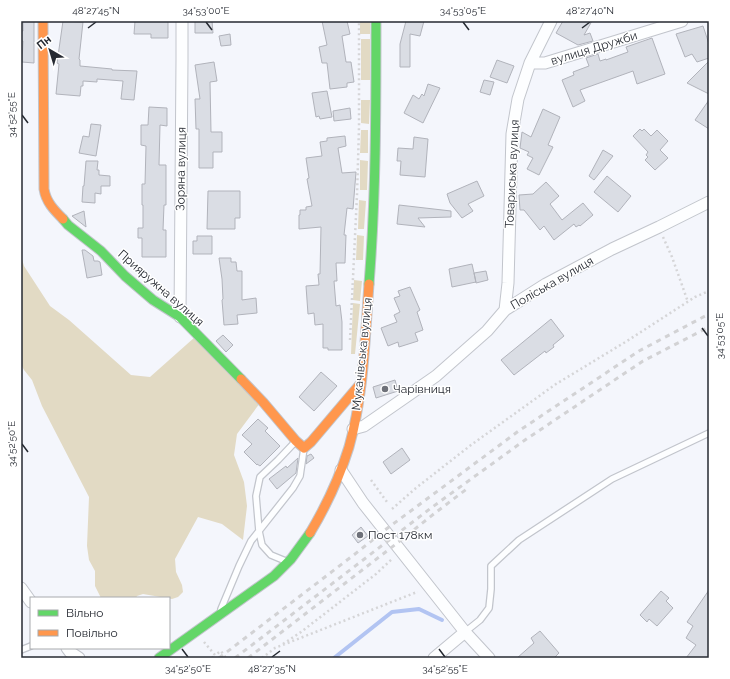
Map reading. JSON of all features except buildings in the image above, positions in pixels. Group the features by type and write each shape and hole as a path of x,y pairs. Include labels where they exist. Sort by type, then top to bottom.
{"street":[{"name":"Прияружна вулиця","path":"43,21 45,197 53,209 68,225 101,251 125,276 153,300 180,317 263,402 296,441 304,448"},
{"name":"Зоряна вулиця","path":"180,317 182,21"},
{"name":"Мукачівська вулиця","path":"159,658 246,595 267,583 288,562 312,531 341,470 349,447 361,383 372,256 376,125 376,21"},
{"name":"Товариська вулиця","path":"505,310 508,283 512,134 518,99 530,63 551,21"},
{"name":"вулиця Дружби","path":"530,63 546,63 682,21"},
{"name":"Поліська вулиця","path":"353,429 364,426 436,376 487,331 505,310 546,284 612,249 709,202"},
{"path":"304,448 311,442 361,383"},
{"path":"341,470 363,503 465,632 489,658"},
{"path":"21,588 30,601"},
{"path":"434,658 465,632"},
{"path":"68,649 79,658"}],"lane":[{"path":"465,632 480,620 489,608 491,566 519,540 612,479 709,433"},
{"path":"288,562 271,555 262,545 259,531 256,496 260,477 296,441"},
{"path":"218,616 251,541 293,488 300,476 304,448"}],"path":[{"path":"350,344 359,142 359,21"},
{"path":"659,227 672,257 688,302"},
{"path":"392,509 416,488 471,445 556,384 688,302 709,291"},
{"path":"371,480 387,502"},
{"path":"262,658 301,632 376,574 401,550"},
{"path":"275,648 417,592 438,597"},
{"path":"188,638 196,648 204,642 216,655"},
{"path":"212,658 221,651 226,658"}],"shaded area":[{"path":"360,21 370,21 370,34 360,34"},
{"path":"361,39 370,39 370,80 361,80"},
{"path":"361,100 370,100 369,124 361,123"},
{"path":"361,130 368,130 368,153 360,153"},
{"path":"360,160 368,161 367,190 360,190"},
{"path":"359,200 366,201 364,229 358,229"},
{"path":"357,235 364,236 363,260 356,260"},
{"path":"21,256 24,266 50,306 69,320 131,375 150,377 195,337 260,403 237,434 234,455 244,482 247,506 243,540 222,524 198,517 175,559 176,572 182,585 183,592 178,597 172,599 170,597 143,594 136,597 100,597 95,586 95,571 89,560 87,546 89,497 42,406 32,380 21,364"},
{"path":"354,280 362,281 360,301 353,300"},
{"path":"353,303 360,304 355,354 351,354"}],"waterway":[{"path":"334,658 392,612 419,609 442,620"}],"railway":[{"path":"219,658 385,530 520,430 639,351 709,314"},
{"path":"235,658 431,508 525,440 643,361 709,327"},
{"path":"248,658 468,488"}],"traffic: fast":[{"path":"369,284 376,120 376,21"},
{"path":"63,219 68,225 101,251 125,276 153,300 180,317 241,379"},
{"path":"159,658 274,576 291,559 310,533"}],"traffic: slow":[{"path":"43,21 44,189 49,202 63,219"},
{"path":"310,533 337,480 349,447 354,427 361,386 369,284"},
{"path":"241,379 304,448 311,442 361,383"}],"place":[{"name":"Чарівниця","path":"385,389"},
{"name":"Пост 178км","path":"360,535"}]}
